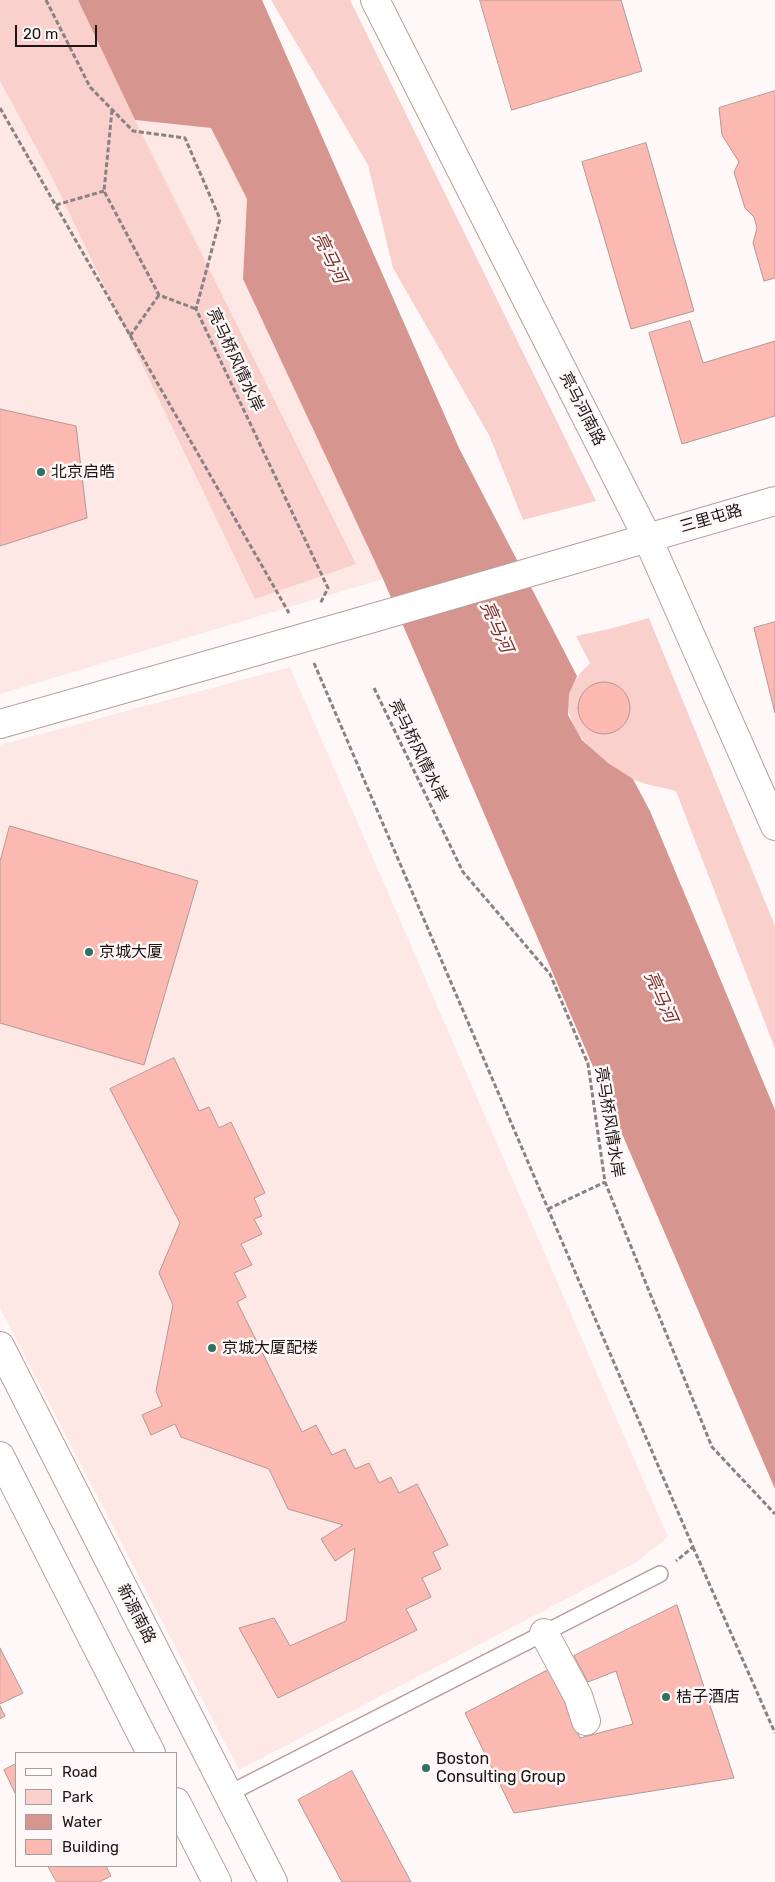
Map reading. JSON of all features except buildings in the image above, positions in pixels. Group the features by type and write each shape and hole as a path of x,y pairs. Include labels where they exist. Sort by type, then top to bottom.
{"street":[{"name":"亮马河南路","path":"375,0 647,537 775,826"},
{"name":"三里屯路","path":"0,724 775,501"},
{"name":"新源南路","path":"0,1346 273,1882"},
{"path":"0,1456 150,1752"},
{"path":"544,1633 578,1696 586,1720"},
{"path":"178,1806 217,1882"}],"lane":[{"path":"228,1794 660,1574"}],"path":[{"name":"亮马桥风情水岸","path":"46,0 90,87 133,131 185,138 220,219 196,309 328,588"},
{"path":"0,108 303,638 693,1547 775,1733"},
{"path":"112,110 104,192 159,295 196,309"},
{"path":"56,205 104,192"},
{"path":"130,336 159,295"},
{"name":"亮马桥风情水岸","path":"374,688 463,872 550,974 588,1064 605,1182 712,1447 775,1514"},
{"path":"548,1209 605,1182"},
{"path":"660,1574 693,1547"}],"shaded area":[{"path":"0,0 78,0 135,120 211,128 247,199 243,279 383,579 0,694"},
{"name":"京城大厦","path":"290,667 668,1537 635,1563 239,1770 0,1308 0,745"}],"green space":[{"path":"0,0 78,0 135,120 356,564 255,599 50,173 0,81"},
{"path":"271,0 350,0 596,501 523,520 489,435 393,268 368,165"},
{"path":"649,618 775,926 775,1049 676,791 631,778 609,764 587,744 578,732 568,707 572,685 590,663 576,636"}],"water":[{"name":"亮马河","path":"78,0 262,0 459,448 577,676 569,694 568,715 582,740 608,763 633,779 650,811 775,1110 775,1489 383,579 243,279 247,199 211,128 135,120"}],"place":[{"name":"北京启皓","path":"41,472"},
{"name":"京城大厦","path":"89,952"},
{"name":"京城大厦配楼","path":"212,1348"},
{"name":"桔子酒店","path":"666,1697"},
{"name":"Boston Consulting Group","path":"426,1768"}]}
